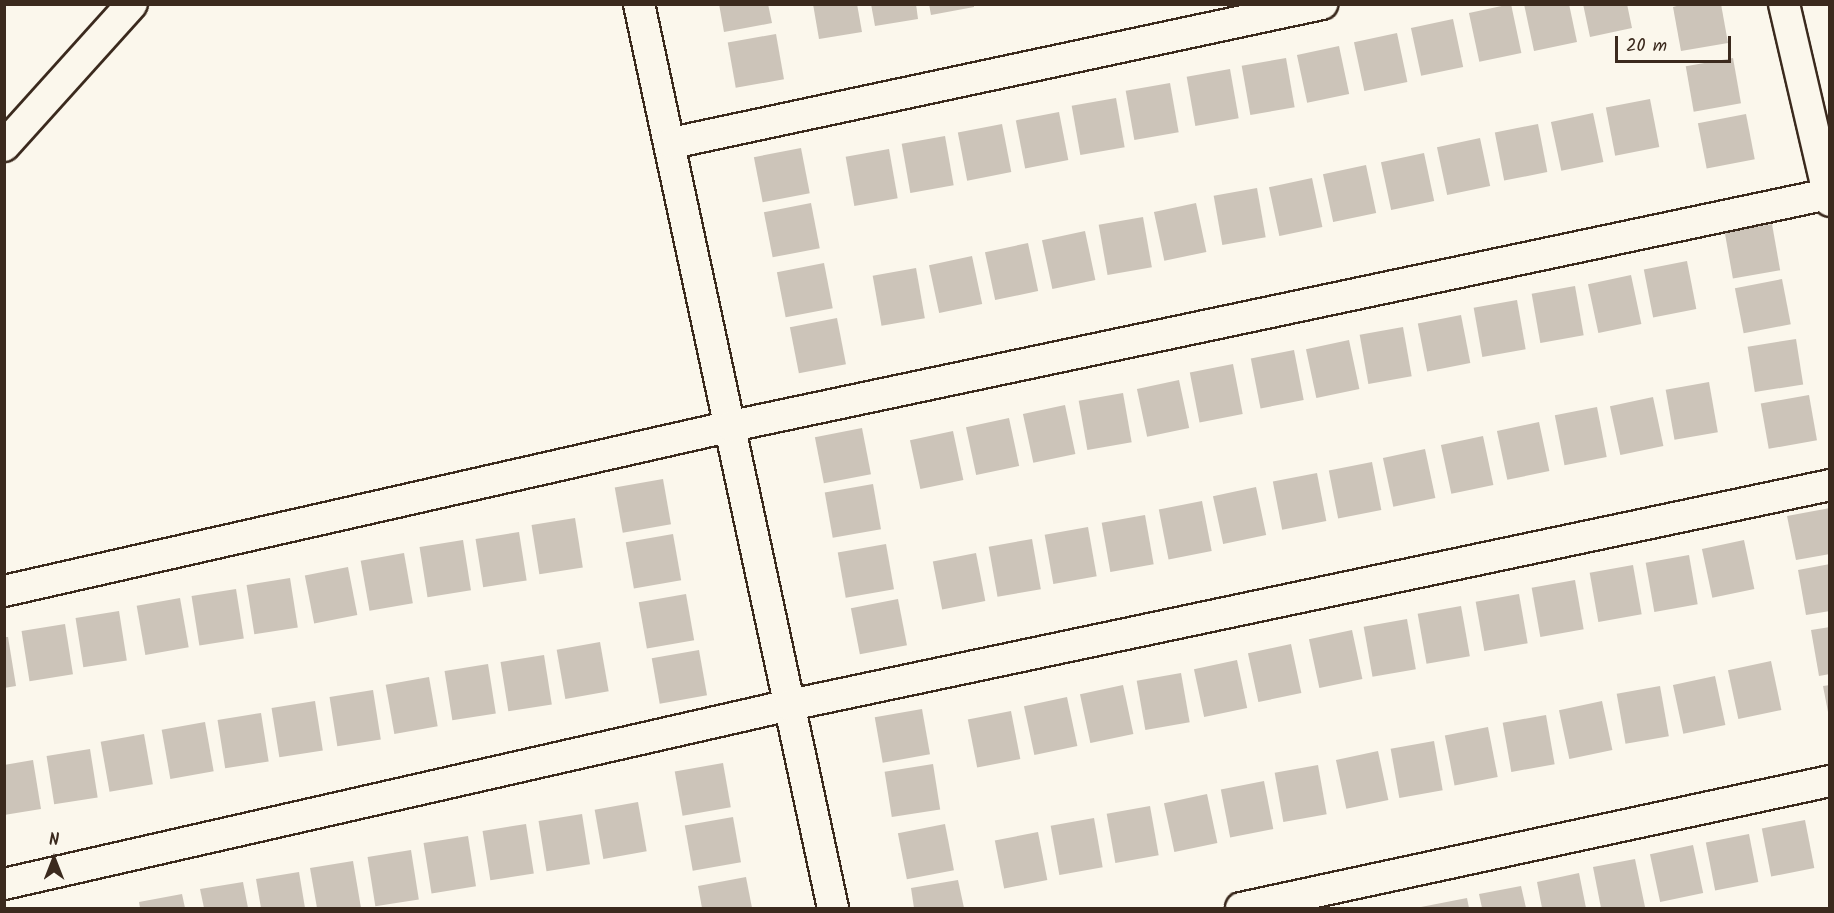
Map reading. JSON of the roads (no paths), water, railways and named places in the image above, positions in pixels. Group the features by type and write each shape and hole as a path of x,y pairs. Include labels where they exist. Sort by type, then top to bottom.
{"street":[{"path":"4,146 132,4"},
{"path":"639,4 672,143 833,909"},
{"path":"672,143 1322,4"},
{"path":"4,591 732,426 1829,197 1784,4"},
{"path":"4,884 790,705 1830,485"},
{"path":"1241,909 1830,781"}]}
